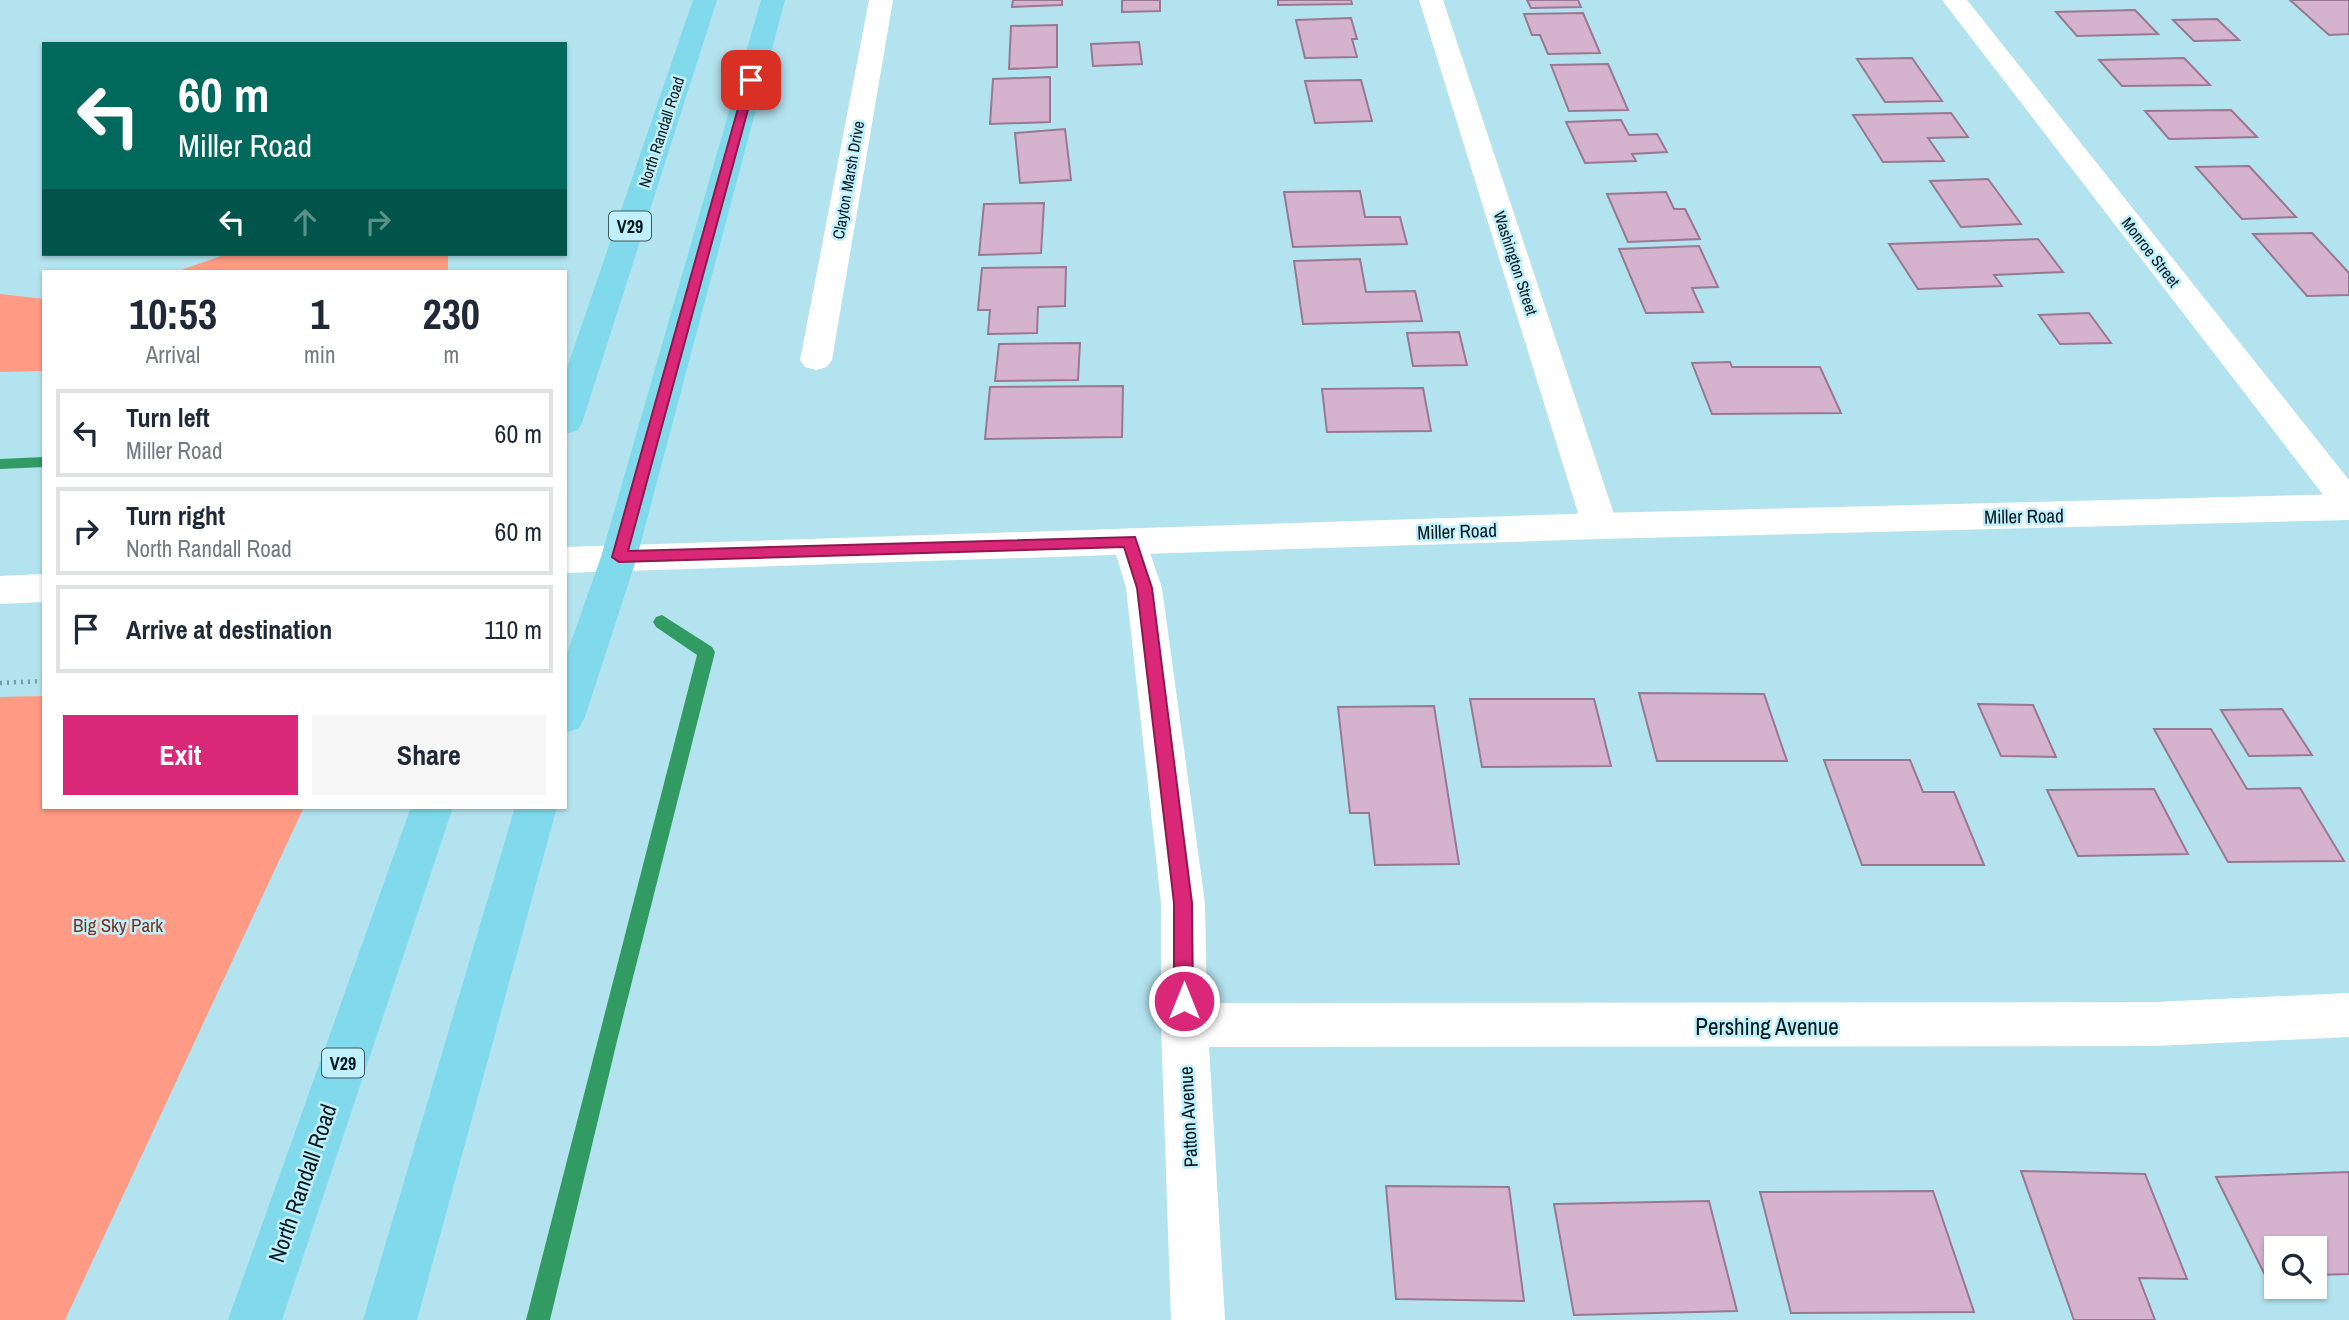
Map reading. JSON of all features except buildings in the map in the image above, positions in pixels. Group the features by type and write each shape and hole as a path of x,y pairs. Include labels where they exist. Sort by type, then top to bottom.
{"main road":[{"name":"North Randall Road","path":"567,417 705,0"},
{"path":"567,711 619,557 773,0"},
{"name":"North Randall Road","path":"255,1320 431,809"},
{"path":"390,1320 535,809"}],"street":[{"name":"Clayton Marsh Drive","path":"816,360 881,0"},
{"name":"Washington Street","path":"1431,0 1600,527"},
{"name":"Monroe Street","path":"1954,0 2349,505"},
{"name":"Miller Road","path":"567,560 2349,505"},
{"name":"Patton Avenue","path":"1130,541 1144,588 1183,903 1184,1025 1198,1320"},
{"path":"0,590 42,588"},
{"name":"Pershing Avenue","path":"1184,1025 2142,1024 2349,1016"}],"path":[{"path":"0,683 42,681"}],"green space":[{"path":"221,256 448,256 448,270 181,270"},
{"path":"0,294 42,299 42,371 0,372"},
{"name":"Big Sky Park","path":"42,696 42,809 303,809 65,1320 0,1320 0,697"}],"waterway":[{"path":"0,464 42,462"},
{"path":"538,1320 606,1041 706,652 662,622"}],"route":[{"path":"751,80 619,557 1130,541 1144,588 1183,903 1184,1001"}]}
